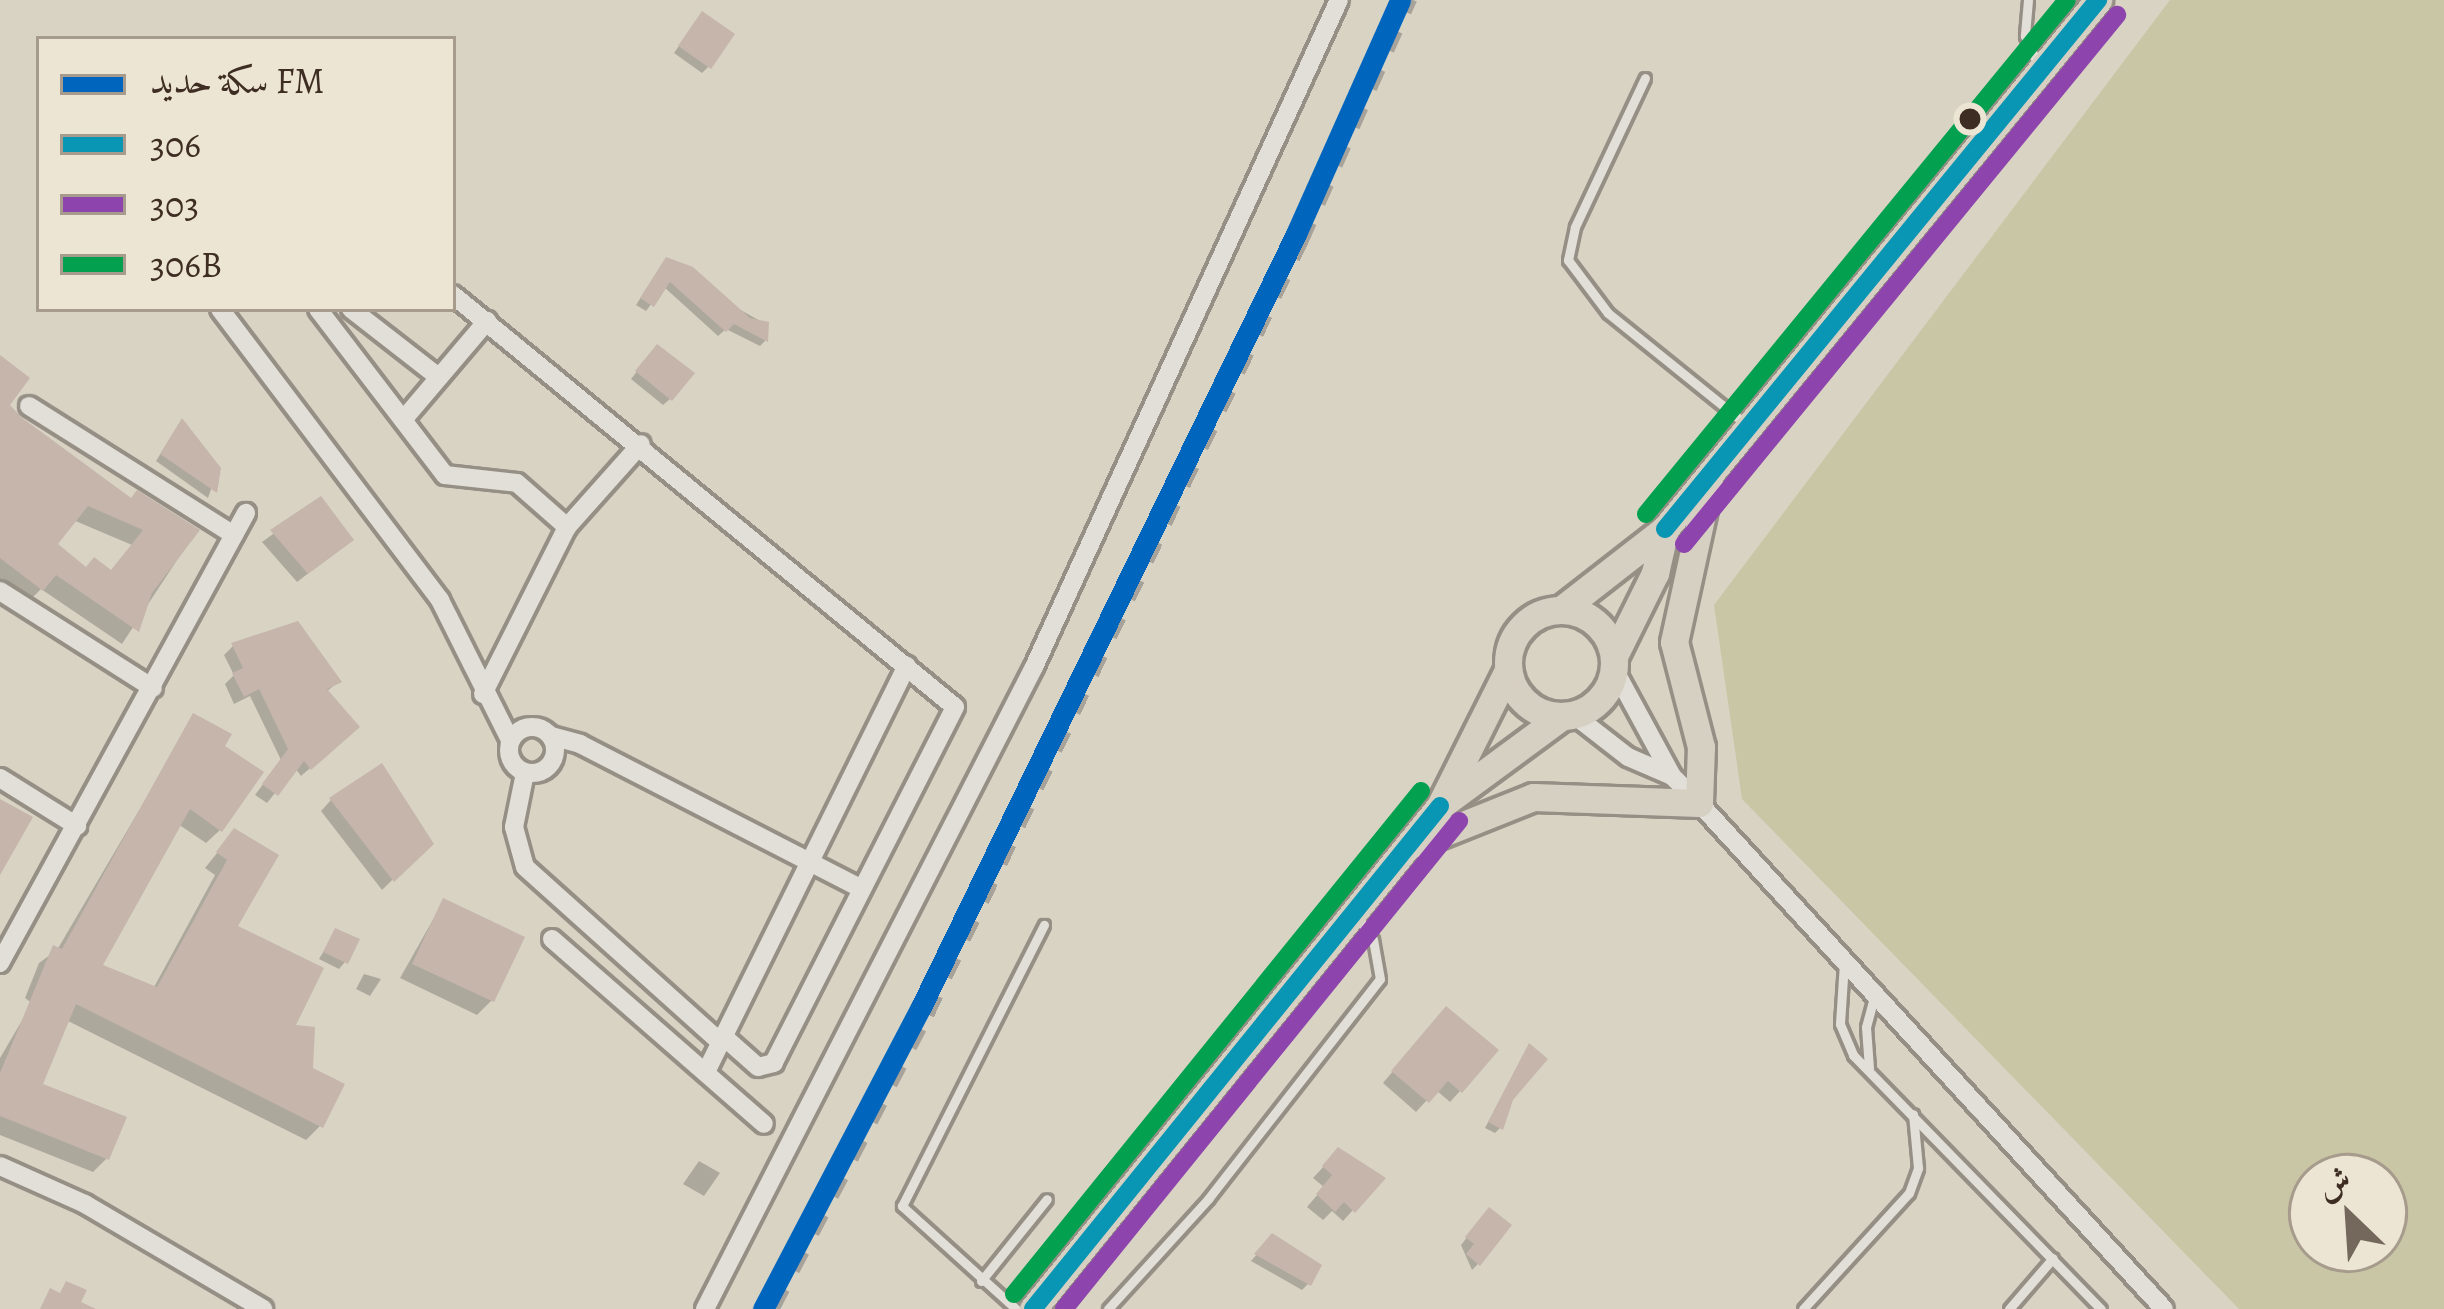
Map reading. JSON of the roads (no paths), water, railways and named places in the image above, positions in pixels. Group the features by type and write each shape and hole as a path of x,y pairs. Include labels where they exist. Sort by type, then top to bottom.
{"main road":[{"path":"1033,1309 1440,806 1508,670 1526,623 1561,610 1665,529 1752,430 2098,0"},
{"path":"1403,851 1459,820 1533,797 1699,803 1704,762 1674,642 1710,478"},
{"path":"1440,806 1568,716 1597,703 1655,573 1665,529"},
{"path":"1561,610 1597,623 1614,663"},
{"path":"1508,670 1526,704 1568,716"}],"street":[{"path":"705,1309 1034,667 1340,0"},
{"path":"456,297 641,444 956,707 774,1063 758,1067 525,867 514,827 526,773"},
{"path":"222,312 440,601 510,740 512,764 526,773"},
{"path":"320,312 445,475 517,483 567,527"},
{"path":"355,312 437,376"},
{"path":"403,420 487,321"},
{"path":"29,406 234,535"},
{"path":"483,694 567,527 641,444"},
{"path":"0,963 246,513"},
{"path":"0,591 153,688"},
{"path":"1614,663 1672,776 2164,1309"},
{"path":"706,1072 907,666"},
{"path":"1568,716 1628,758 1672,776"},
{"path":"510,740 530,727 580,744 860,888"},
{"path":"526,773 553,760 551,736"},
{"path":"0,778 77,826"},
{"path":"552,939 764,1124"},
{"path":"0,1166 115,1220 263,1309"}],"lane":[{"path":"2028,0 2025,36 2042,69"},
{"path":"1645,78 1576,226 1568,260 1607,313 1752,430"},
{"path":"1108,1309 1208,1199 1380,980 1373,940 1354,911"},
{"path":"1016,1309 902,1206 1044,925"},
{"path":"1845,960 1842,1036 2101,1309"},
{"path":"1869,1068 1865,1027 1875,993"},
{"path":"1802,1309 1909,1192 1918,1168 1913,1114"},
{"path":"981,1281 1047,1198"},
{"path":"2009,1309 2053,1258"}],"railway":[{"path":"777,1309 931,1016 1305,243 1414,0"}],"rail line":[{"name":"FM","path":"763,1309 921,1007 1296,234 1400,0"}]}
